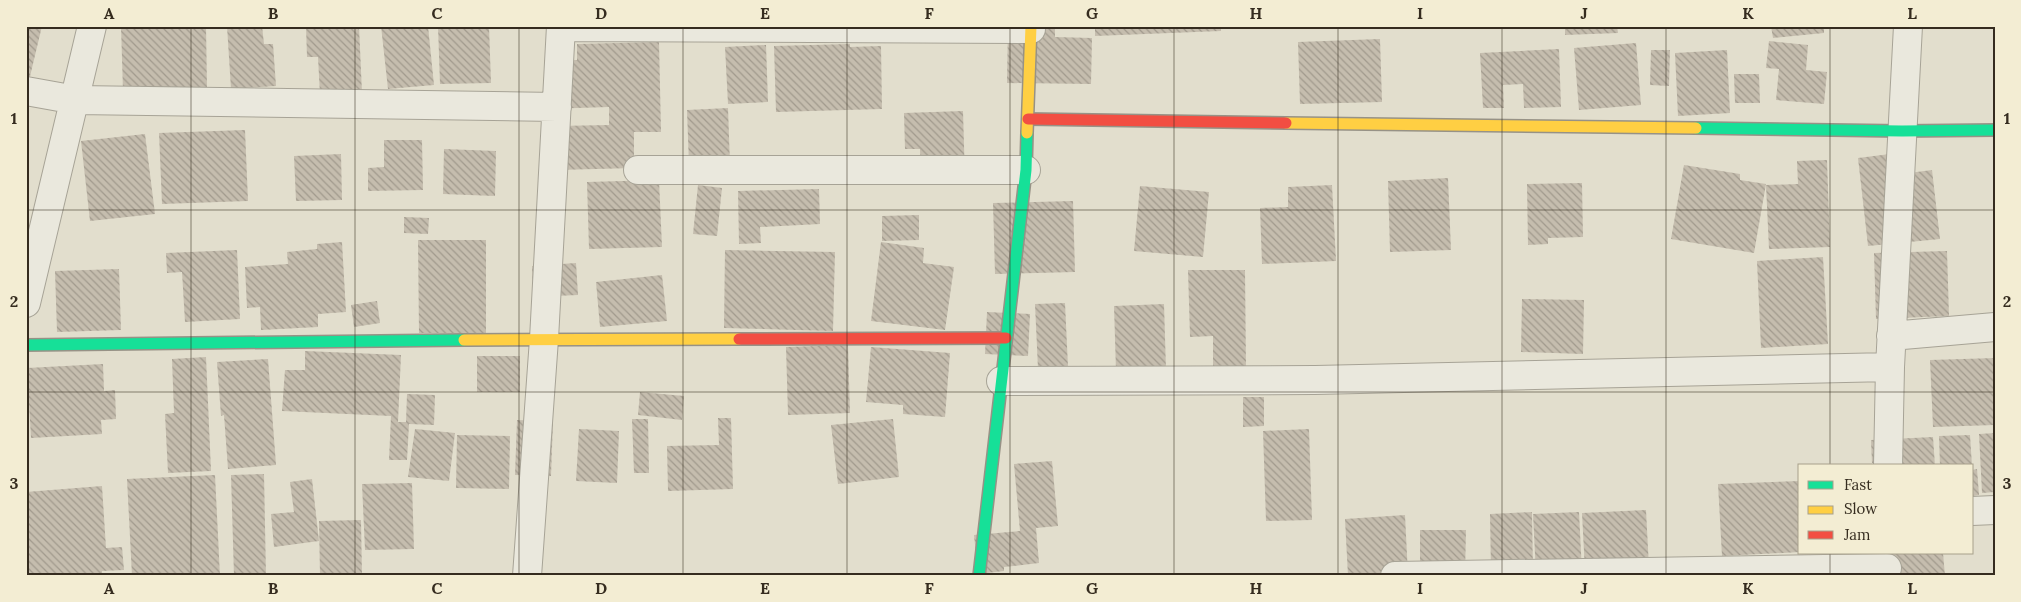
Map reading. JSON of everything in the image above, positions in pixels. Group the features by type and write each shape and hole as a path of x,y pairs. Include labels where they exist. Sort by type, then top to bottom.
{"street":[{"path":"26,303 76,100 92,26"},
{"path":"1888,464 1891,336 1908,26"},
{"path":"527,576 544,339 561,27 1031,28 1026,170 979,576"},
{"path":"26,92 76,100 557,108"},
{"path":"1028,119 1902,131 1995,130"},
{"path":"638,170 1026,170"},
{"path":"1891,336 1995,327"},
{"path":"26,346 544,339 1006,338"},
{"path":"1001,381 1315,380 1890,367"},
{"path":"1974,510 1995,510"},
{"path":"1395,576 1887,566"}],"building":[{"path":"26,26 42,26 27,89 26,89"},
{"path":"121,26 206,26 207,88 123,91"},
{"path":"227,26 262,26 264,44 273,44 276,86 231,89"},
{"path":"306,26 359,26 362,93 320,95 318,57 307,57"},
{"path":"381,26 428,26 434,85 388,89"},
{"path":"438,26 489,26 491,83 440,84"},
{"path":"1008,26 1055,26 1055,37 1092,38 1091,84 1007,83"},
{"path":"1095,26 1221,26 1221,31 1095,36"},
{"path":"1565,26 1617,26 1618,33 1565,35"},
{"path":"1771,26 1824,26 1824,33 1773,38"},
{"path":"1380,39 1382,102 1300,104 1298,42"},
{"path":"1769,41 1808,45 1806,70 1827,72 1824,104 1776,100 1779,69 1766,68"},
{"path":"659,42 661,132 634,132 634,168 558,170 557,126 609,125 609,107 545,109 544,60 577,60 577,44"},
{"path":"1636,43 1641,105 1579,110 1574,48"},
{"path":"850,44 850,47 881,46 882,109 776,112 774,46"},
{"path":"766,45 768,102 728,104 725,47"},
{"path":"1559,49 1561,107 1524,108 1523,84 1503,85 1504,108 1483,108 1480,53"},
{"path":"1651,50 1670,50 1669,86 1650,85"},
{"path":"1727,50 1730,113 1678,116 1675,53"},
{"path":"1734,74 1759,74 1760,103 1735,103"},
{"path":"728,108 730,164 689,165 687,110"},
{"path":"963,111 965,180 921,181 920,149 905,149 904,113"},
{"path":"245,130 248,201 162,204 159,133"},
{"path":"145,134 155,214 90,221 81,141"},
{"path":"384,140 422,140 423,190 368,191 368,168 384,167"},
{"path":"444,149 496,151 495,196 443,194"},
{"path":"1906,152 1909,173 1932,170 1940,239 1868,246 1858,158"},
{"path":"341,154 342,200 296,201 294,156"},
{"path":"1827,160 1830,247 1769,249 1766,185 1798,184 1797,161"},
{"path":"1684,165 1740,174 1740,180 1766,184 1754,253 1671,239"},
{"path":"1448,178 1451,250 1390,252 1388,181"},
{"path":"659,180 662,247 589,249 587,182"},
{"path":"1582,183 1583,237 1548,238 1548,244 1528,245 1527,184"},
{"path":"698,185 722,188 717,236 693,234"},
{"path":"1332,185 1336,261 1262,264 1260,208 1288,207 1288,187"},
{"path":"1140,186 1209,192 1203,257 1134,251"},
{"path":"819,189 820,224 760,227 761,243 739,244 738,191"},
{"path":"1073,201 1075,272 995,274 993,203"},
{"path":"919,215 919,240 882,241 882,216"},
{"path":"404,217 429,218 428,234 404,233"},
{"path":"418,240 486,240 486,333 419,333"},
{"path":"342,242 346,312 318,314 318,327 261,330 260,307 247,308 245,267 288,264 287,252 317,249 317,244"},
{"path":"881,242 924,248 923,263 954,267 945,330 871,321"},
{"path":"237,250 240,319 185,322 182,272 167,273 166,253"},
{"path":"725,250 835,252 833,331 724,328"},
{"path":"1947,251 1949,316 1876,319 1874,253"},
{"path":"1823,257 1828,344 1761,348 1757,261"},
{"path":"576,263 578,295 533,297 532,266"},
{"path":"119,269 121,330 57,332 55,271"},
{"path":"1188,270 1245,270 1246,371 1213,371 1213,336 1190,337"},
{"path":"662,275 667,321 600,327 596,282"},
{"path":"1522,299 1584,300 1583,354 1521,352"},
{"path":"377,301 380,323 354,327 351,305"},
{"path":"1065,303 1068,367 1038,369 1035,304"},
{"path":"1164,304 1166,370 1116,371 1114,306"},
{"path":"987,312 1030,314 1028,356 985,354"},
{"path":"848,345 850,413 788,415 786,347"},
{"path":"871,347 950,353 945,417 903,414 903,405 866,402"},
{"path":"305,351 401,355 398,422 406,422 407,394 435,395 434,425 409,424 407,460 389,460 391,416 282,411 285,370 305,370"},
{"path":"477,356 520,356 520,392 477,392"},
{"path":"206,357 211,471 168,473 165,414 174,413 172,359"},
{"path":"1995,358 1995,425 1933,427 1930,360"},
{"path":"268,359 276,465 228,469 224,415 221,416 217,362"},
{"path":"103,364 104,391 115,390 116,419 101,420 102,434 31,438 27,368"},
{"path":"640,392 684,396 682,420 638,415"},
{"path":"1243,397 1264,397 1264,426 1243,427"},
{"path":"718,418 731,418 733,489 668,491 667,446 719,445"},
{"path":"632,419 648,419 649,473 634,473"},
{"path":"893,419 899,477 838,484 831,425"},
{"path":"517,420 553,421 551,476 515,475"},
{"path":"415,429 455,433 449,481 408,477"},
{"path":"579,429 619,431 617,483 576,481"},
{"path":"1309,429 1312,520 1266,521 1263,431"},
{"path":"1995,433 1995,492 1982,493 1979,434"},
{"path":"457,435 510,436 509,489 456,488"},
{"path":"1970,435 1972,464 1940,464 1939,436"},
{"path":"1933,437 1935,464 1872,463 1871,440"},
{"path":"1052,461 1058,526 1036,528 1039,563 1004,567 1004,571 978,574 974,535 1020,531 1014,464"},
{"path":"1977,469 1979,495 1974,496 1974,470"},
{"path":"264,474 266,576 234,576 231,475"},
{"path":"215,475 220,576 132,576 127,479"},
{"path":"312,479 319,541 274,547 271,514 294,512 290,482"},
{"path":"1798,481 1798,552 1722,556 1718,484"},
{"path":"412,483 414,549 365,550 362,484"},
{"path":"102,486 106,548 122,547 124,570 102,571 102,576 26,576 26,492"},
{"path":"1646,510 1649,568 1585,571 1582,513"},
{"path":"1532,512 1533,572 1491,573 1490,514"},
{"path":"1579,512 1582,572 1536,574 1533,514"},
{"path":"1405,515 1408,575 1348,576 1345,519"},
{"path":"361,520 362,576 320,576 319,521"},
{"path":"1420,530 1466,530 1465,575 1420,574"},
{"path":"1866,554 1943,554 1945,576 1868,576"}],"traffic: fast":[{"path":"1696,128 1902,131 1995,130"},
{"path":"979,576 1026,170 1027,133"},
{"path":"26,345 464,340"}],"traffic: slow":[{"path":"1027,133 1031,26"},
{"path":"1286,123 1696,128"},
{"path":"464,340 739,339"}],"traffic: jam":[{"path":"1028,119 1286,123"},
{"path":"739,339 1006,338"}]}
